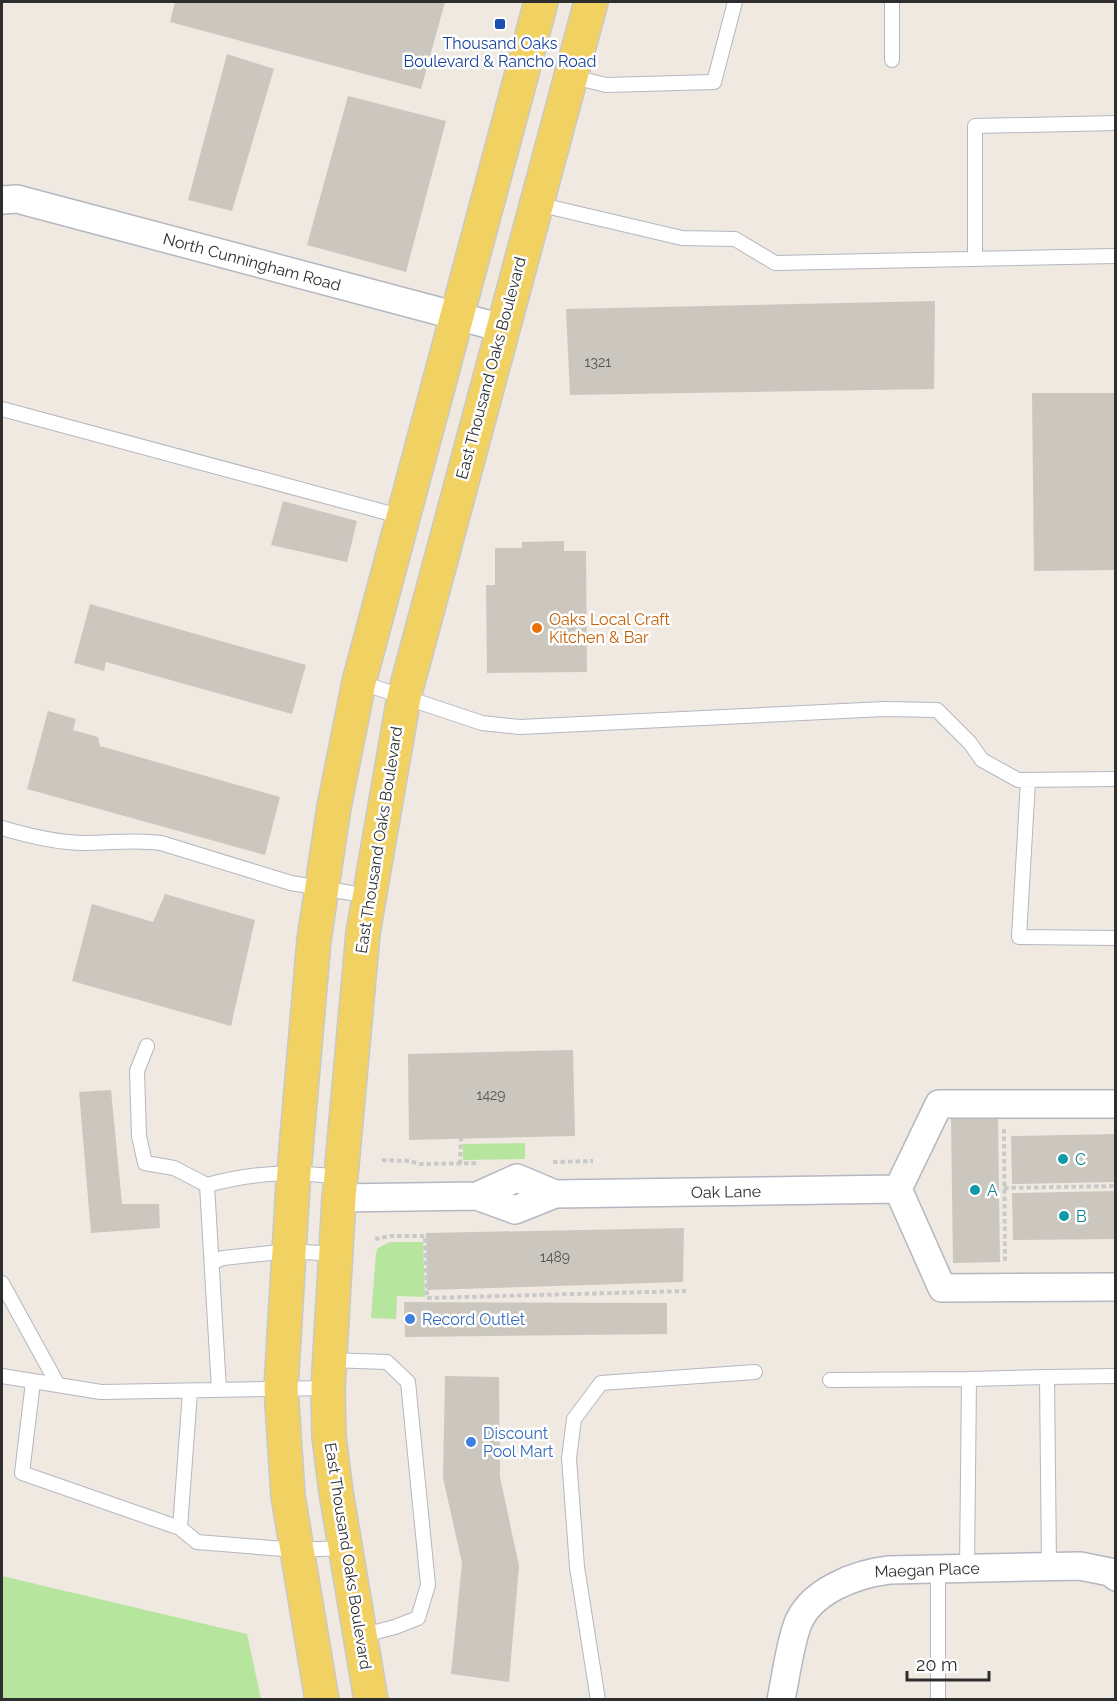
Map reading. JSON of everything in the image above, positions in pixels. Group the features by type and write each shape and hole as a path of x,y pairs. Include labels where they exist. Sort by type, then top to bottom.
{"main road":[{"path":"322,1700 287,1484 281,1388 294,1172 309,990 322,888 359,682 455,316 541,2"},
{"name":"East Thousand Oaks Boulevard","path":"371,1700 344,1548 329,1437 329,1374 336,1254 355,996 369,896 404,697 535,203 591,2"}],"street":[{"name":"North Cunningham Road","path":"2,200 17,199 502,328"},
{"path":"1116,1104 939,1104 898,1189 942,1288 1116,1287"},
{"name":"Oak Lane","path":"340,1187 477,1196 517,1178 555,1194 898,1189"},
{"name":"Maegan Place","path":"781,1700 798,1624 818,1599 843,1581 864,1573 1080,1566 1110,1572 1116,1577"}],"lane":[{"path":"570,76 606,85 714,82 735,2"},
{"path":"891,60 892,2"},
{"path":"975,259 975,126 1116,123"},
{"path":"535,203 682,238 735,239 775,263 1116,256"},
{"path":"2,409 403,517"},
{"path":"359,682 482,723 520,727 884,709 937,710 970,743 982,760 1018,780 1116,779"},
{"path":"1028,781 1019,937 1116,939"},
{"path":"2,828 41,839 84,843 140,840 161,843 291,882 369,896"},
{"path":"147,1046 137,1071 139,1136 144,1163 174,1168 207,1185 238,1176 294,1172 340,1187"},
{"path":"207,1185 219,1390"},
{"path":"213,1262 223,1258 289,1251 336,1254"},
{"path":"2,1283 58,1385"},
{"path":"2,1376 101,1392 190,1392 281,1388 329,1374 387,1362 408,1382 428,1585 418,1618 395,1628 360,1636"},
{"path":"598,1700 577,1567 569,1458 574,1419 602,1383 755,1372"},
{"path":"830,1380 1116,1376"},
{"path":"1047,1377 1049,1566"},
{"path":"968,1568 969,1379"},
{"path":"33,1382 22,1473 180,1528 197,1542 296,1550 344,1548"},
{"path":"180,1528 190,1392"},
{"path":"938,1569 938,1700"}],"path":[{"path":"1004,1119 1005,1268"},
{"path":"460,1164 461,1138"},
{"path":"1004,1188 1116,1186"},
{"path":"375,1239 390,1236 424,1236 427,1298 686,1291"}],"green space":[{"path":"525,1143 525,1159 463,1160 463,1144"},
{"path":"390,1242 423,1242 425,1297 397,1296 396,1319 371,1318 376,1254 378,1248"},
{"path":"2,1576 247,1634 261,1699 2,1699"}],"building":[{"path":"175,2 445,2 421,89 170,22"},
{"path":"227,54 274,69 232,211 188,200"},
{"path":"348,96 446,121 406,272 307,245"},
{"path":"935,301 934,389 570,395 566,309"},
{"path":"1032,393 1116,393 1116,570 1034,571"},
{"path":"283,501 357,521 347,562 271,545"},
{"name":"Oaks Local Craft Kitchen & Bar","path":"564,541 564,551 586,551 587,672 487,673 486,585 495,585 495,548 522,548 522,542"},
{"path":"90,604 306,665 292,714 106,662 104,671 74,663"},
{"path":"48,711 76,719 73,730 98,737 100,746 280,797 265,855 27,789"},
{"path":"165,894 255,920 231,1026 72,981 92,904 153,922"},
{"path":"573,1050 575,1136 409,1140 408,1054"},
{"path":"111,1090 122,1204 159,1204 160,1228 91,1233 79,1092"},
{"name":"A","path":"998,1116 1000,1262 953,1263 951,1117"},
{"name":"C","path":"1116,1134 1116,1182 1012,1184 1011,1136"},
{"name":"B","path":"1116,1191 1116,1239 1013,1240 1012,1193"},
{"path":"684,1228 683,1282 427,1290 426,1233"},
{"path":"404,1302 667,1303 667,1334 405,1337"},
{"path":"445,1376 499,1377 500,1477 519,1566 509,1682 451,1674 462,1563 443,1478"}],"place":[{"name":"Thousand Oaks Boulevard & Rancho Road","path":"500,24"},
{"name":"Oaks Local Craft Kitchen & Bar","path":"537,628"},
{"name":"C","path":"1063,1159"},
{"name":"A","path":"975,1190"},
{"name":"B","path":"1064,1216"},
{"name":"Record Outlet","path":"410,1319"},
{"name":"Discount Pool Mart","path":"471,1442"}]}
